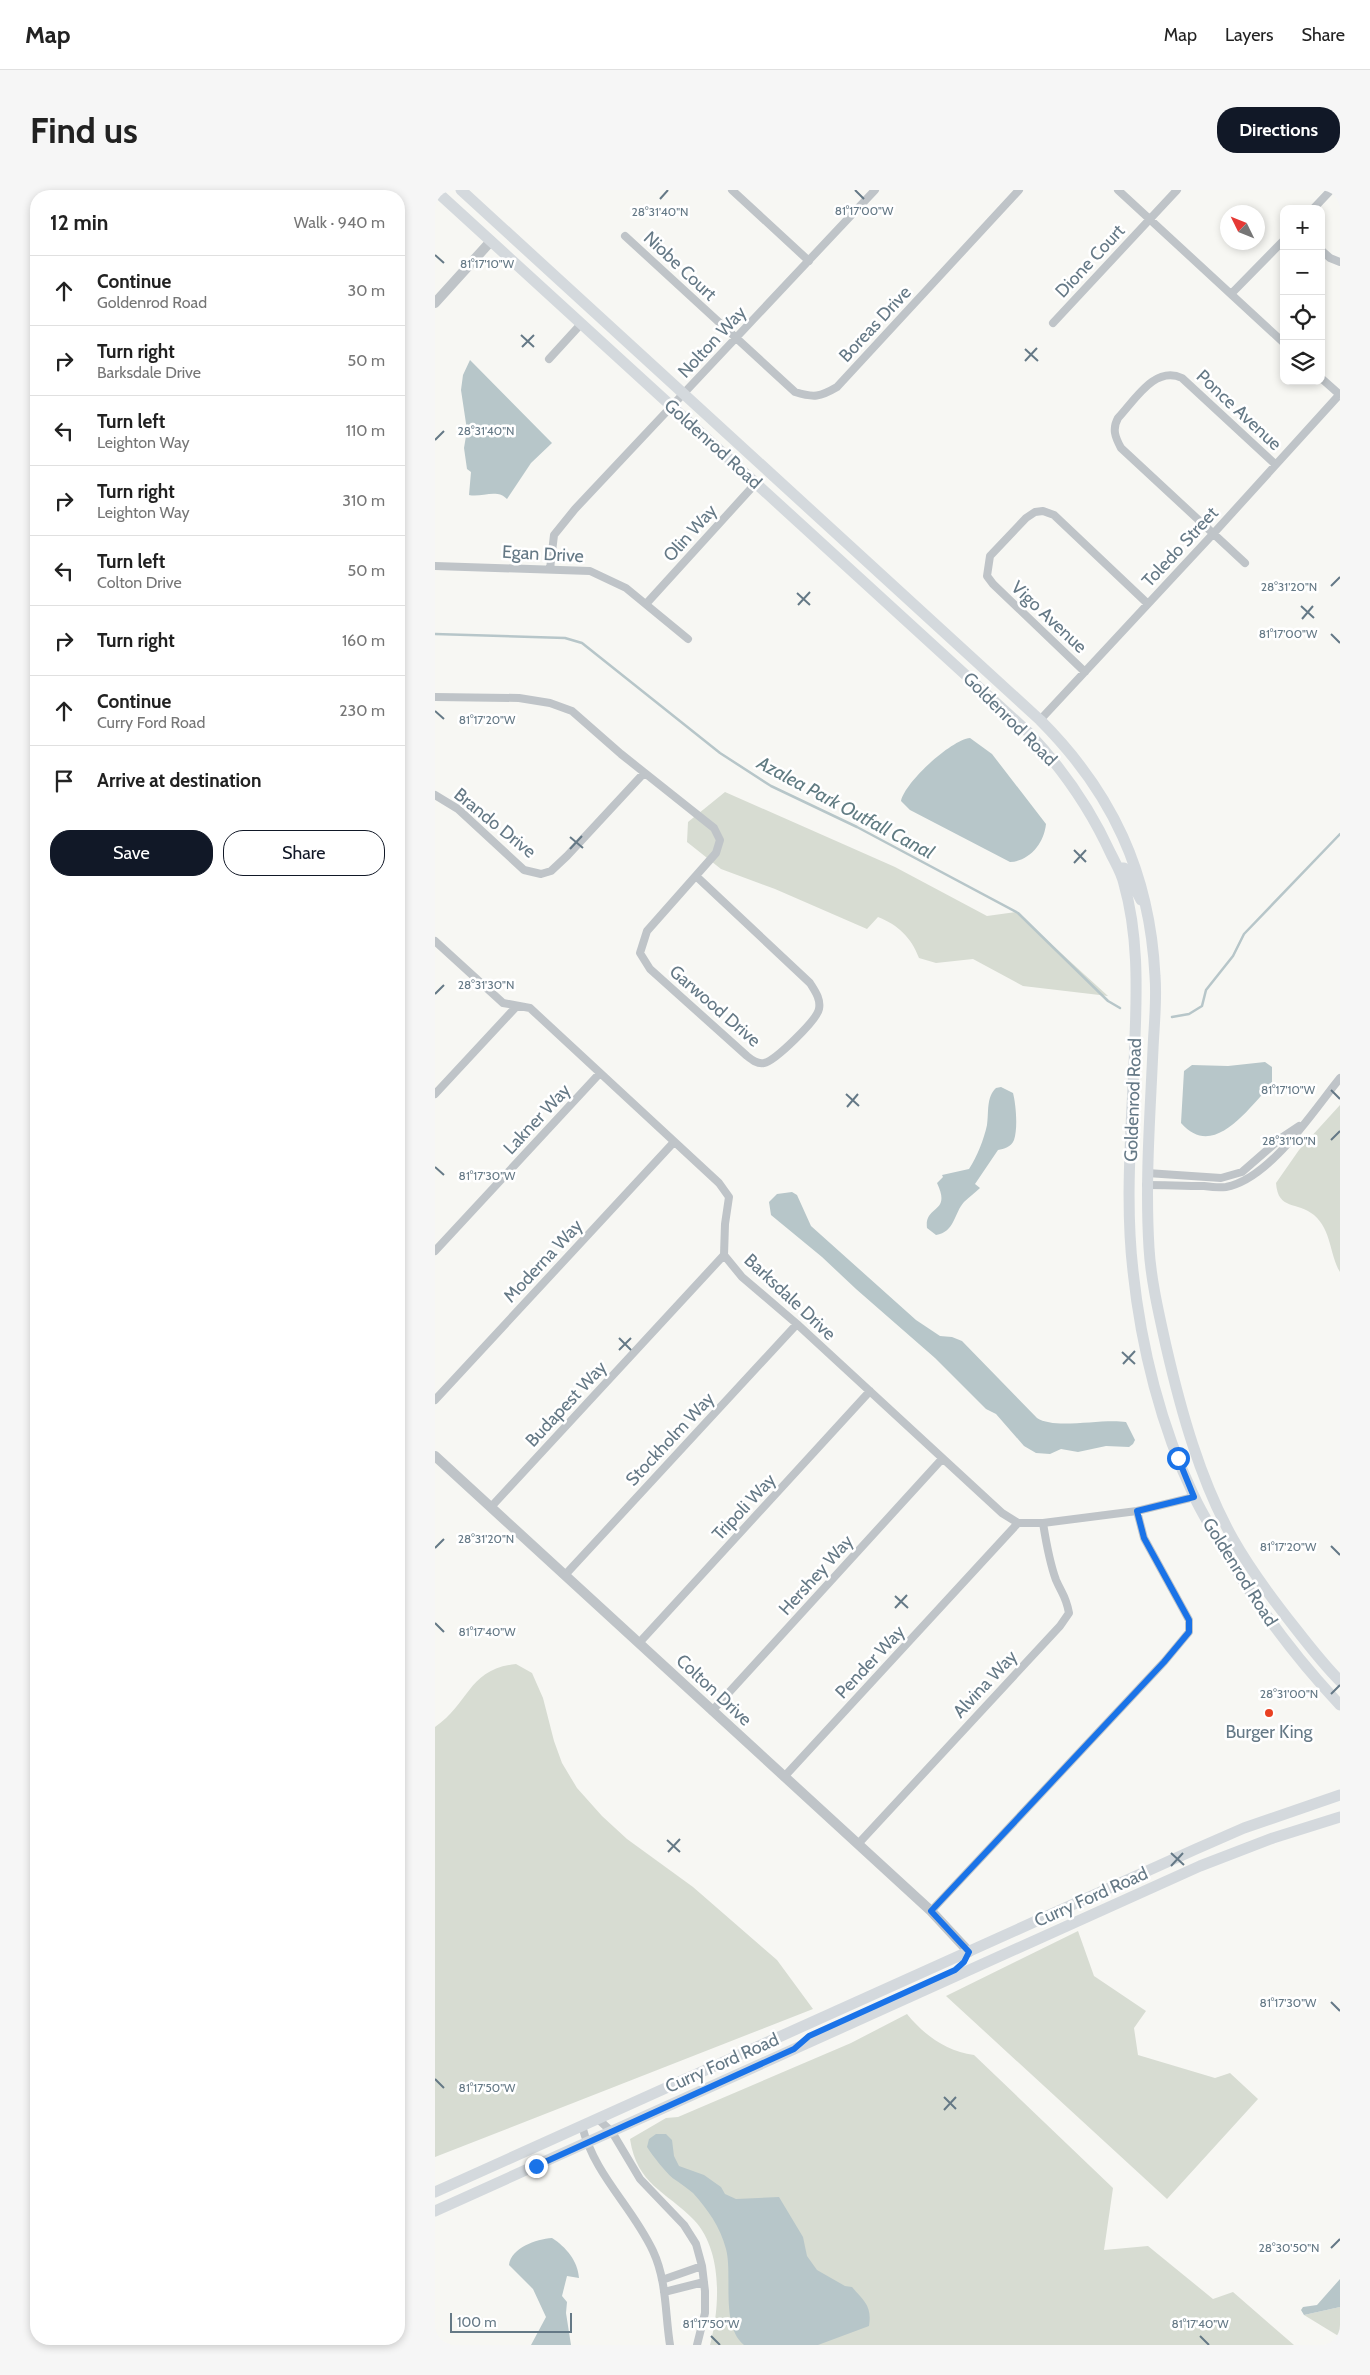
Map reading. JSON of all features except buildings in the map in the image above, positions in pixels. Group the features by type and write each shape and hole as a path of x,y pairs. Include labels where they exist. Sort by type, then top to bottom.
{"main road":[{"name":"Goldenrod Road","path":"435,190 1028,732 1069,778 1099,828 1124,883 1133,937 1137,983 1130,1172 1133,1270 1143,1332 1155,1387 1168,1434 1194,1497 1243,1582 1265,1616 1340,1705"},
{"name":"Goldenrod Road","path":"461,190 1039,720 1078,762 1112,815 1141,880 1152,932 1156,978 1147,1179 1147,1222 1155,1300 1177,1396 1203,1471 1232,1537 1263,1587 1326,1667 1340,1681"},
{"path":"856,574 874,576 897,598 908,599"},
{"path":"1118,868 1124,868 1147,910"},
{"path":"1132,1134 1136,1144 1136,1168 1147,1179"},
{"path":"1130,1172 1147,1222"},
{"path":"1168,1434 1194,1471 1203,1471"},
{"path":"1194,1497 1206,1501 1219,1522 1232,1537"},
{"name":"Curry Ford Road","path":"435,2192 1244,1828 1340,1795"},
{"name":"Curry Ford Road","path":"435,2211 1200,1866 1273,1838 1340,1817"},
{"path":"987,1963 987,1954 990,1950 1120,1890 1135,1876"},
{"path":"794,2049 809,2036 955,1970 964,1962 969,1952"}],"street":[{"path":"732,190 809,261"},
{"name":"Nolton Way","path":"549,568 554,535 575,509 875,190"},
{"name":"Boreas Drive","path":"736,339 795,392 811,397 824,395 837,387 1019,190"},
{"path":"1118,190 1281,340"},
{"name":"Dione Court","path":"1053,323 1177,190"},
{"path":"1317,205 1331,190"},
{"name":"Niobe Court","path":"625,236 736,339"},
{"path":"435,303 491,241"},
{"path":"1231,294 1280,244"},
{"path":"1325,254 1340,262"},
{"path":"549,359 581,324"},
{"name":"Ponce Avenue","path":"1213,534 1121,448 1115,437 1114,425 1118,418 1153,380 1163,375 1173,374 1182,378 1275,464"},
{"path":"1325,381 1340,394"},
{"name":"Toledo Street","path":"1039,720 1213,534 1340,394"},
{"name":"Olin Way","path":"645,604 756,483"},
{"name":"Vigo Avenue","path":"1085,672 993,584 987,576 990,556 1035,512 1043,511 1054,516 1148,604"},
{"path":"1213,534 1245,563"},
{"name":"Egan Drive","path":"435,566 549,568 591,571 626,588 688,639"},
{"name":"Garwood Drive","path":"435,698 519,698 550,703 572,711 644,773 714,828 720,840 716,853 647,931 640,953 650,969 747,1056 755,1062 765,1063 777,1056 814,1018 819,1008 818,995 810,984 697,876"},
{"name":"Brando Drive","path":"435,795 458,809 524,870 541,874 551,871 567,856 644,773"},
{"name":"Barksdale Drive","path":"435,941 503,1003 515,1007 530,1008 719,1183 729,1197 725,1224 724,1255 742,1277 797,1324 1002,1514 1018,1523"},
{"path":"435,1094 515,1007"},
{"name":"Lakner Way","path":"435,1251 600,1073"},
{"path":"1147,1179 1226,1187 1243,1181 1259,1171 1289,1144 1303,1123 1340,1078"},
{"name":"Moderna Way","path":"435,1400 674,1142"},
{"name":"Budapest Way","path":"491,1507 724,1255"},
{"name":"Stockholm Way","path":"565,1575 797,1324"},
{"name":"Tripoli Way","path":"639,1643 870,1391"},
{"name":"Colton Drive","path":"435,1456 931,1911 969,1952"},
{"name":"Hershey Way","path":"712,1710 942,1459"},
{"path":"1018,1523 1043,1522 1137,1511 1194,1497"},
{"path":"931,1911 1164,1662 1189,1632 1189,1620 1144,1538 1137,1511"},
{"name":"Alvina Way","path":"858,1844 1060,1626 1069,1613 1066,1597 1057,1582 1046,1548 1043,1522"},
{"name":"Pender Way","path":"784,1777 1018,1523"},
{"path":"598,2118 611,2132 640,2179 684,2225 696,2244 702,2266 705,2314 697,2345"},
{"path":"582,2126 586,2143 596,2166 609,2186 628,2208 654,2253 662,2280 670,2345"},
{"path":"662,2280 702,2266"},
{"path":"664,2292 704,2282"}],"shaded area":[{"path":"470,360 552,443 531,463 507,499 499,494 469,495 471,472 467,469 464,448 467,430 461,390 463,375"},
{"path":"970,738 992,754 1046,824 1045,831 1035,850 1030,855 1017,861 1010,862 910,810 901,801 911,783 930,763 952,746"},
{"path":"725,792 895,867 987,916 1016,912 1108,996 1023,986 973,959 936,963 919,958 908,938 898,928 885,920 878,917 867,929 775,889 721,869 687,842 688,822"},
{"path":"1265,1062 1272,1067 1272,1084 1230,1126 1218,1133 1206,1136 1193,1133 1181,1123 1184,1071 1192,1065 1228,1066"},
{"path":"1001,1087 1013,1093 1016,1116 1014,1140 1009,1146 998,1150 975,1184 980,1188 964,1202 951,1226 936,1235 927,1228 927,1221 929,1216 940,1205 941,1193 937,1183 943,1177 942,1175 969,1169 984,1136 991,1096 996,1088"},
{"path":"1340,1105 1340,1272 1320,1221 1308,1211 1284,1202 1280,1198 1276,1183 1299,1150"},
{"path":"792,1192 797,1195 811,1226 916,1320 940,1336 952,1337 962,1341 1037,1418 1055,1423 1126,1422 1135,1440 1133,1444 1129,1447 1106,1446 1078,1452 1061,1449 1050,1454 1036,1453 1024,1446 996,1414 986,1409 935,1358 822,1257 771,1215 769,1202 777,1194"},
{"path":"516,1664 532,1673 543,1698 554,1741 562,1763 577,1788 602,1816 627,1839 693,1887 777,1960 813,2009 435,2157 435,1727 447,1718 471,1688 488,1673 500,1667"},
{"path":"1078,1931 1094,1976 1146,2011 1134,2028 1138,2055 1215,2078 1230,2073 1258,2099 1167,2199 946,1996"},
{"path":"907,2014 936,2041 954,2050 974,2055 1113,2188 1104,2250 1148,2246 1213,2299 1233,2292 1294,2345 710,2345 716,2314 717,2280 710,2247 694,2220 646,2177 639,2167 630,2139 666,2118 678,2117 851,2043"},
{"path":"656,2134 666,2134 672,2140 674,2156 679,2166 704,2175 721,2187 725,2194 736,2199 779,2197 803,2237 807,2256 817,2270 845,2286 852,2287 861,2297 867,2305 870,2319 869,2326 818,2345 744,2345 732,2325 728,2260 720,2233 713,2219 693,2193 668,2173 647,2147 649,2139"},
{"path":"552,2238 574,2260 578,2272 579,2278 567,2276 562,2296 567,2302 566,2313 571,2345 531,2345 546,2317 533,2289 509,2265 514,2254 519,2249 532,2242"},
{"path":"1340,2279 1340,2307 1304,2315 1301,2310 1303,2307 1317,2305"},
{"path":"1340,2307 1340,2337 1304,2315"}],"waterway":[{"name":"Azalea Park Outfall Canal","path":"435,634 565,638 582,643 720,753 771,786 857,827 1018,913 1108,1001 1120,1008"},
{"name":"Azalea Park Outfall Canal","path":"1172,1017 1189,1014 1202,1006 1206,990 1233,956 1244,934 1340,834"}],"place":[{"name":"Burger King","path":"1269,1713"}],"route":[{"path":"536,2166 794,2049 809,2036 955,1970 964,1962 969,1952 931,1911 1164,1662 1189,1632 1189,1620 1178,1596 1144,1538 1137,1511 1194,1497 1178,1458"}]}
